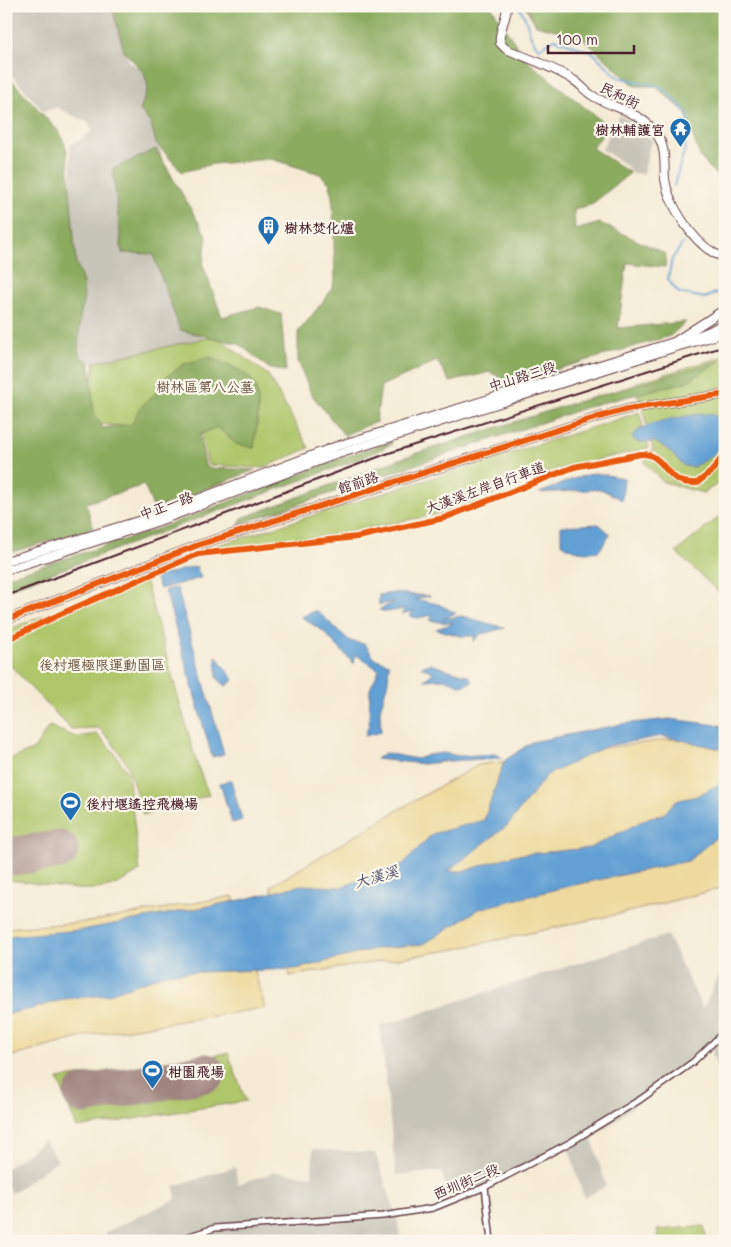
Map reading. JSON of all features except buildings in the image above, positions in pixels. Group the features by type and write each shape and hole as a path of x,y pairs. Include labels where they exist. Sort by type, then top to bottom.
{"main road":[{"name":"民和街","path":"507,6 507,15 499,36 500,43 506,49 559,72 576,82 591,95 635,114 648,126 659,138 664,153 668,197 697,240 715,254 725,257"},
{"name":"中山路三段","path":"332,456 677,344 723,309"},
{"path":"677,344 725,323"},
{"name":"中山路三段","path":"319,451 677,344 725,333"},
{"name":"館前路","path":"6,620 198,545 370,492 595,418 628,409 725,394"},
{"name":"中正一路","path":"6,562 148,518 319,451"},
{"name":"中正一路","path":"6,570 156,522 332,456"}],"street":[{"name":"西圳街二段","path":"174,1241 215,1228 383,1216 432,1208 485,1187 571,1142 641,1099 693,1062 725,1031"},
{"path":"485,1187 491,1241"}],"shaded area":[{"path":"6,6 117,6 129,62 151,75 174,253 206,329 202,343 100,365 85,362 75,342 70,146 92,131 88,123 57,107 43,111 6,68"},
{"path":"619,115 638,124 645,131 643,134 653,141 649,147 644,174 631,173 628,167 602,149"},
{"path":"667,935 703,1009 725,962 725,1064 716,1065 710,1045 592,1139 606,1186 584,1198 569,1149 453,1203 441,1171 396,1175 380,1026"},
{"path":"44,1141 58,1160 12,1193 6,1185 6,1169"},
{"path":"313,1149 375,1153 397,1218 401,1241 107,1241 106,1232 176,1199 174,1186 235,1167 238,1184 276,1172 312,1176"}],"green space":[{"path":"112,6 491,6 526,60 609,127 592,148 630,173 591,205 574,209 575,230 600,223 666,254 665,267 627,263 618,328 686,322 670,336 510,383 490,372 450,382 437,361 381,386 376,422 344,435 311,394 298,361 298,332 326,298 335,278 333,205 330,184 320,174 271,159 213,164 182,172 156,143 151,124 140,110 148,87 144,73 124,51"},
{"path":"525,6 725,6 725,185 700,157 685,112 655,86 635,86 580,36 536,25"},
{"path":"6,74 60,133 67,150 76,262 83,283 84,298 80,317 78,349 81,357 90,363 94,414 103,428 132,424 139,409 155,394 166,377 184,364 209,357 233,367 249,377 256,388 258,405 254,448 236,444 217,427 199,435 206,468 255,470 154,509 144,485 86,503 93,528 6,554"},
{"path":"156,149 207,237 203,265 222,317 259,307 281,314 286,371 270,369 239,344 180,330 153,254 122,253 113,169"},
{"name":"樹林區第八公墓","path":"216,336 268,375 309,448 263,468 208,465 200,432 85,423 95,362"},
{"path":"725,356 725,480 703,493 663,482 644,462 653,449 635,383"},
{"path":"722,360 686,382 597,404 239,524 242,518 405,457 573,403"},
{"path":"639,412 649,448 557,469 449,512 328,536 234,548 206,549 619,419"},
{"path":"391,442 392,444 364,457 6,590 6,577 152,531 358,452"},
{"path":"725,512 725,598 676,552"},
{"name":"後村堰極限運動園區","path":"145,579 197,764 209,795 143,815 127,764 110,740 99,728 71,729 32,689 6,660 6,630"},
{"name":"後村堰遙控飛機場","path":"49,726 76,737 97,734 113,751 128,773 140,871 114,885 105,888 80,889 6,880 6,761 34,749"},
{"name":"柑園飛場","path":"228,1053 246,1101 77,1128 58,1079"},
{"path":"704,1226 707,1241 659,1241 657,1230"}],"sand":[{"path":"725,732 725,887 641,909 456,949 290,976 271,886 398,810 478,765"},
{"path":"233,896 265,1008 90,1035 6,1058 6,928 88,922"}],"water":[{"path":"699,414 712,414 724,421 725,436 714,455 693,467 684,466 667,449 655,442 637,442 632,437 644,427"},
{"path":"594,473 624,478 622,500 601,489 539,493 573,479"},
{"path":"599,524 610,534 599,551 579,551 561,543 561,526"},
{"path":"196,566 201,578 160,589 155,577"},
{"path":"177,588 224,754 212,757 165,590"},
{"path":"394,593 430,596 415,599 438,604 456,613 443,619 462,616 505,628 481,634 473,642 475,636 460,636 436,629 454,623 430,620 433,615 417,618 409,616 414,611 401,614 405,609 387,612 379,610 395,601 379,605 379,595"},
{"path":"316,610 350,641 365,644 374,658 389,664 388,681 380,710 381,732 365,736 369,724 370,689 379,670 355,654 354,664 323,631 301,617"},
{"path":"216,656 234,680 226,686 217,678"},
{"path":"430,664 469,676 472,682 462,686 444,679 424,680 434,672 421,667"},
{"name":"大漢溪","path":"670,719 725,726 725,750 662,736 607,746 547,775 508,825 448,871 465,871 514,855 590,848 650,817 664,814 675,801 697,796 725,781 725,830 688,861 565,887 479,909 424,944 376,949 296,969 168,973 107,995 65,999 32,1009 6,1014 6,936 82,930 246,899 301,885 341,887 403,864 432,834 484,820 504,761 532,742 622,724"},
{"path":"385,753 417,759 442,753 460,756 495,754 502,758 423,764 376,759"},
{"path":"231,780 242,820 232,823 220,783"}],"waterway":[{"path":"518,6 525,17 532,39 539,48 555,39 592,52 618,77 662,87 689,115 685,148 674,186"},
{"path":"683,243 672,259 668,280 679,293 705,298 725,289"}],"runway":[{"path":"6,857 59,850"},
{"path":"83,1095 206,1073"}],"railway":[{"path":"6,596 389,453 725,346"}],"cycle path":[{"path":"6,620 198,545 595,418 628,409 725,394"},
{"name":"大漢溪左岸自行車道","path":"6,640 198,554 357,537 444,518 574,467 641,454 653,456 672,476 679,480 697,483 712,471 725,453"}],"place":[{"name":"樹林輔護宮","path":"681,148"},
{"name":"樹林焚化爐","path":"268,246"},
{"name":"後村堰遙控飛機場","path":"70,822"},
{"name":"柑園飛場","path":"152,1090"}]}
